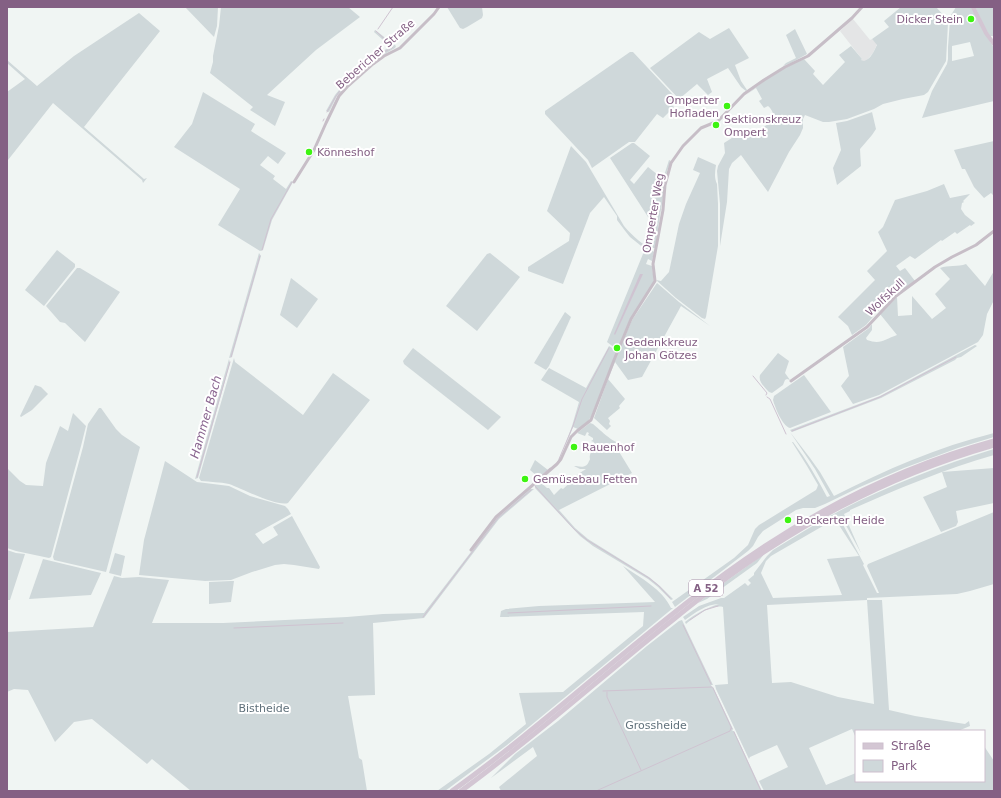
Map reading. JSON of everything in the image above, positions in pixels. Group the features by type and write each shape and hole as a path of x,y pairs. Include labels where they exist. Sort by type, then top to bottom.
{"highway":[{"name":"A 52","path":"452,791 528,734 611,664 692,599 724,574 765,546 828,508 876,484 923,464 994,440"},
{"name":"A 52","path":"461,791 529,738 694,602 767,550 819,519 878,488 924,468 994,445"}],"main road":[{"path":"973,7 986,33 994,44"}],"street":[{"name":"Bebericher Straße","path":"294,182 314,150 339,96 373,64 384,56 400,48 440,7"},
{"name":"Omperter Weg","path":"471,550 496,517 557,464 561,459 571,437 592,420 631,319 655,281 653,264 666,185 671,163 677,154 688,140 701,128 718,121 744,94 764,80 785,67 808,56 852,18 862,7"},
{"name":"Wolfskull","path":"791,381 867,327 902,291 935,267 976,245 994,231"}],"shaded area":[{"path":"853,19 870,40 872,39 877,44 873,53 866,61 861,60 862,59 840,31"},
{"path":"640,274 643,274 615,335 614,334"}],"green space":[{"path":"185,7 218,7 217,26 214,37"},
{"path":"221,7 348,7 360,17 316,50 267,95 285,102 275,126 250,110 253,107 210,73"},
{"path":"447,7 482,7 483,15 482,18 463,29 460,28"},
{"path":"901,7 936,7 947,19 946,61 928,92 924,95 883,104 847,119 823,122 805,115 803,119 803,128 800,135 789,152 768,192 741,155 732,163 729,169 727,202 720,246 720,204 717,171 725,153 724,143 746,129 755,131 771,123 775,119 773,112 769,107 764,108 759,101 762,99 756,88 746,95 764,81 785,68 804,59 815,71 813,74 823,85 845,62 839,55 851,46 862,59 861,60 864,61 869,58 877,45 872,39 889,27 884,21"},
{"path":"956,7 972,7 994,48 994,101 922,118 932,91 947,64 951,15","holes":["970,42 974,56 952,61 952,46"]},
{"path":"975,7 994,7 994,36 990,36 986,30"},
{"path":"139,13 160,31 84,127 144,179 147,178 143,183 142,180 53,103 8,160 7,92 25,79 7,63 7,60 37,86 74,56"},
{"path":"729,28 749,58 735,65 741,81 747,90 746,91 741,87 728,68 707,79 712,92 708,95 697,84 679,99 650,68 699,32 710,39"},
{"path":"795,29 807,54 783,66 796,58 786,35"},
{"path":"375,30 396,46 395,48 383,55 346,86 337,96 329,112 326,111 335,95 344,84 381,52 390,47 374,32"},
{"path":"630,52 633,52 675,97 670,103 674,107 663,118 657,114 635,142 629,142 592,168 588,160 545,114 545,111"},
{"path":"203,92 255,124 251,131 286,153 278,164 268,156 260,165 275,176 273,179 286,189 291,181 293,182 272,220 263,250 260,251 218,225 240,189 174,147 192,124"},
{"path":"872,112 876,129 860,149 861,166 837,185 833,168 841,150 836,123 847,121"},
{"path":"994,141 994,196 991,193 984,198 974,187 965,169 962,169 954,150"},
{"path":"632,143 650,156 630,180 634,184 648,167 663,179 669,160 671,161 667,171 655,248 652,248 659,207 650,220 610,158"},
{"path":"571,146 586,162 624,226 654,252 652,261 648,259 646,264 652,266 654,282 630,319 618,348 615,348 607,342 645,249 626,232 617,220 617,216 604,197 590,213 563,284 528,271 528,267 569,241 570,233 547,211"},
{"path":"698,157 716,165 715,177 717,184 718,204 718,246 705,319 676,298 656,280 661,281 669,272 679,224 700,173 693,170"},
{"path":"944,184 950,198 970,194 963,201 964,202 962,203 961,209 965,215 975,223 957,234 955,232 942,241 941,240 915,259 910,256 896,266 900,271 905,268 915,281 896,295 895,294 866,325 852,335 848,326 838,317 875,280 867,271 887,251 878,232 883,227 895,200 927,191"},
{"path":"57,250 75,264 75,267 44,306 25,290"},
{"path":"259,253 261,256 232,357 229,358"},
{"path":"490,253 520,277 477,331 446,306 487,254"},
{"path":"966,264 985,286 994,271 994,300 987,314 983,335 978,342 879,395 853,404 841,386 849,376 843,347 869,328 872,324 872,330 866,338 867,340 879,342 897,335 880,314 897,297 898,316 912,315 912,296 932,319 946,308 935,294 950,279 940,268"},
{"path":"77,268 80,268 120,292 85,342 65,323 60,322 46,306"},
{"path":"291,278 318,299 297,328 280,315"},
{"path":"657,283 710,326 681,306 642,377 628,380 615,362 608,379 625,399 619,406 620,408 608,418 611,426 607,430 594,418 614,362 632,320"},
{"path":"565,312 571,317 546,370 534,363"},
{"path":"975,345 977,346 961,357 881,398 792,432 790,430 880,396"},
{"path":"609,346 615,350 616,353 591,417 578,429 573,427 563,449 579,402 541,380 549,368 586,388"},
{"path":"413,348 501,417 488,430 404,364 403,361"},
{"path":"778,353 789,361 785,373 790,380 785,380 783,385 772,393 769,392 762,384 760,375"},
{"path":"234,358 235,362 303,415 333,373 370,400 288,503 276,502 229,484 201,481 199,478"},
{"path":"229,359 230,363 198,478 195,479"},
{"path":"804,375 831,412 790,428 784,424 779,416 773,400 774,396"},
{"path":"35,385 41,387 48,394 32,410 21,417 20,416"},
{"path":"99,408 101,408 122,435 140,447 106,572 54,560 53,557 88,424"},
{"path":"73,413 86,426 51,557 49,558 7,548 7,468 26,485 43,486 46,463 60,426 68,431"},
{"path":"590,423 617,442 634,445 618,450 632,473 559,510 575,528 588,539 649,577 673,599 671,600 648,579 593,546 580,536 535,488 535,485 539,481 549,488 554,495 573,480 572,478 586,469 580,469 574,466 585,466 590,460 594,442 591,441 593,438 588,435 589,433 587,432 585,436 577,433"},
{"path":"790,432 820,472 834,496 892,468 932,452 994,433 994,437 958,448 904,468 815,508 803,508 796,510 763,531 748,551 675,607 672,602 734,558 748,545 755,529 759,525 816,490 818,485 792,442 807,462 827,497 830,496 815,469"},
{"path":"994,449 994,455 921,480 868,502 844,514 861,553 842,518 840,519 864,564 863,565 877,593 879,593 867,566 868,564 994,512 994,584 957,594 867,598 867,600 882,600 889,710 965,724 969,721 970,726 960,730 855,730 855,736 852,729 809,748 826,785 855,773 855,782 985,782 985,748 994,761 994,791 764,791 759,781 788,767 777,745 750,757 749,759 716,689 715,685 728,684 723,607 713,607 708,609 686,624 685,622 697,614 705,610 719,604 705,607 685,620 683,617 699,606 724,598 745,583 748,586 751,583 748,580 754,575 754,573 773,550 807,529 859,501 935,469","holes":["835,519 859,556 827,559 842,595 773,598 761,573 766,561 771,556","867,600 874,704 838,697 791,682 772,683 767,605"]},
{"path":"535,460 548,470 541,476 537,476 530,470"},
{"path":"165,461 197,482 229,486 250,496 285,506 291,514 255,534 263,544 278,535 273,527 292,516 320,567 319,569 284,564 275,565 231,580 205,581 139,575 144,540"},
{"path":"994,468 994,503 956,511 958,522 956,526 941,532 923,497 947,487 942,472"},
{"name":"Bistheide","path":"530,489 534,489 499,519 424,618 373,623 375,695 348,696 359,758 362,760 367,791 191,791 152,759 147,764 92,719 74,722 55,742 28,690 14,689 7,692 7,632 93,627 114,576 122,578 139,577 169,580 152,623 223,623 424,613 497,518"},
{"path":"7,550 25,554 10,600 7,600"},
{"path":"115,553 125,556 121,576 109,573"},
{"path":"764,554 757,563 707,599 698,603 714,590"},
{"path":"43,559 101,573 91,595 29,599"},
{"path":"623,566 657,590 671,608 673,608 507,745 445,791 437,791 489,754 526,724 519,693 563,692 643,626 644,612 500,617 501,611 506,609 539,606 655,602"},
{"path":"234,581 231,602 209,604 209,582"},
{"name":"Grossheide","path":"682,620 713,685 711,685 733,729 732,730 734,731 762,791 501,791 499,787 537,756 533,747 491,778 515,754 558,721 647,646"}],"waterway":[{"name":"Hammer Bach","path":"378,29 393,7"},
{"name":"Hammer Bach","path":"327,112 342,88 381,54 393,47 376,31"},
{"name":"Hammer Bach","path":"262,250 271,219 292,182"},
{"name":"Hammer Bach","path":"231,357 260,256"},
{"path":"559,459 573,426 582,399 609,348"},
{"path":"792,431 880,397 956,357"},
{"name":"Hammer Bach","path":"197,477 230,362"},
{"path":"753,376 767,393 766,395"},
{"path":"767,397 770,399 786,434"},
{"path":"541,476 550,468"},
{"path":"535,486 574,529 587,540 649,578 670,598"},
{"path":"423,617 498,518 531,490"},
{"path":"508,613 651,606"},
{"path":"690,620 705,610 718,606"},
{"path":"234,628 343,623"},
{"path":"683,625 711,684"},
{"path":"603,691 712,687"},
{"path":"713,688 732,729"},
{"path":"607,692 607,697 641,770"},
{"path":"596,791 730,731 731,728"},
{"path":"734,732 761,791"}],"place":[{"name":"Dicker Stein","path":"971,19"},
{"name":"Omperter Hofladen","path":"727,106"},
{"name":"Sektionskreuz Ompert","path":"716,125"},
{"name":"Könneshof","path":"309,152"},
{"name":"Gedenkkreuz Johan Götzes","path":"617,348"},
{"name":"Rauenhof","path":"574,447"},
{"name":"Gemüsebau Fetten","path":"525,479"},
{"name":"Bockerter Heide","path":"788,520"}]}
